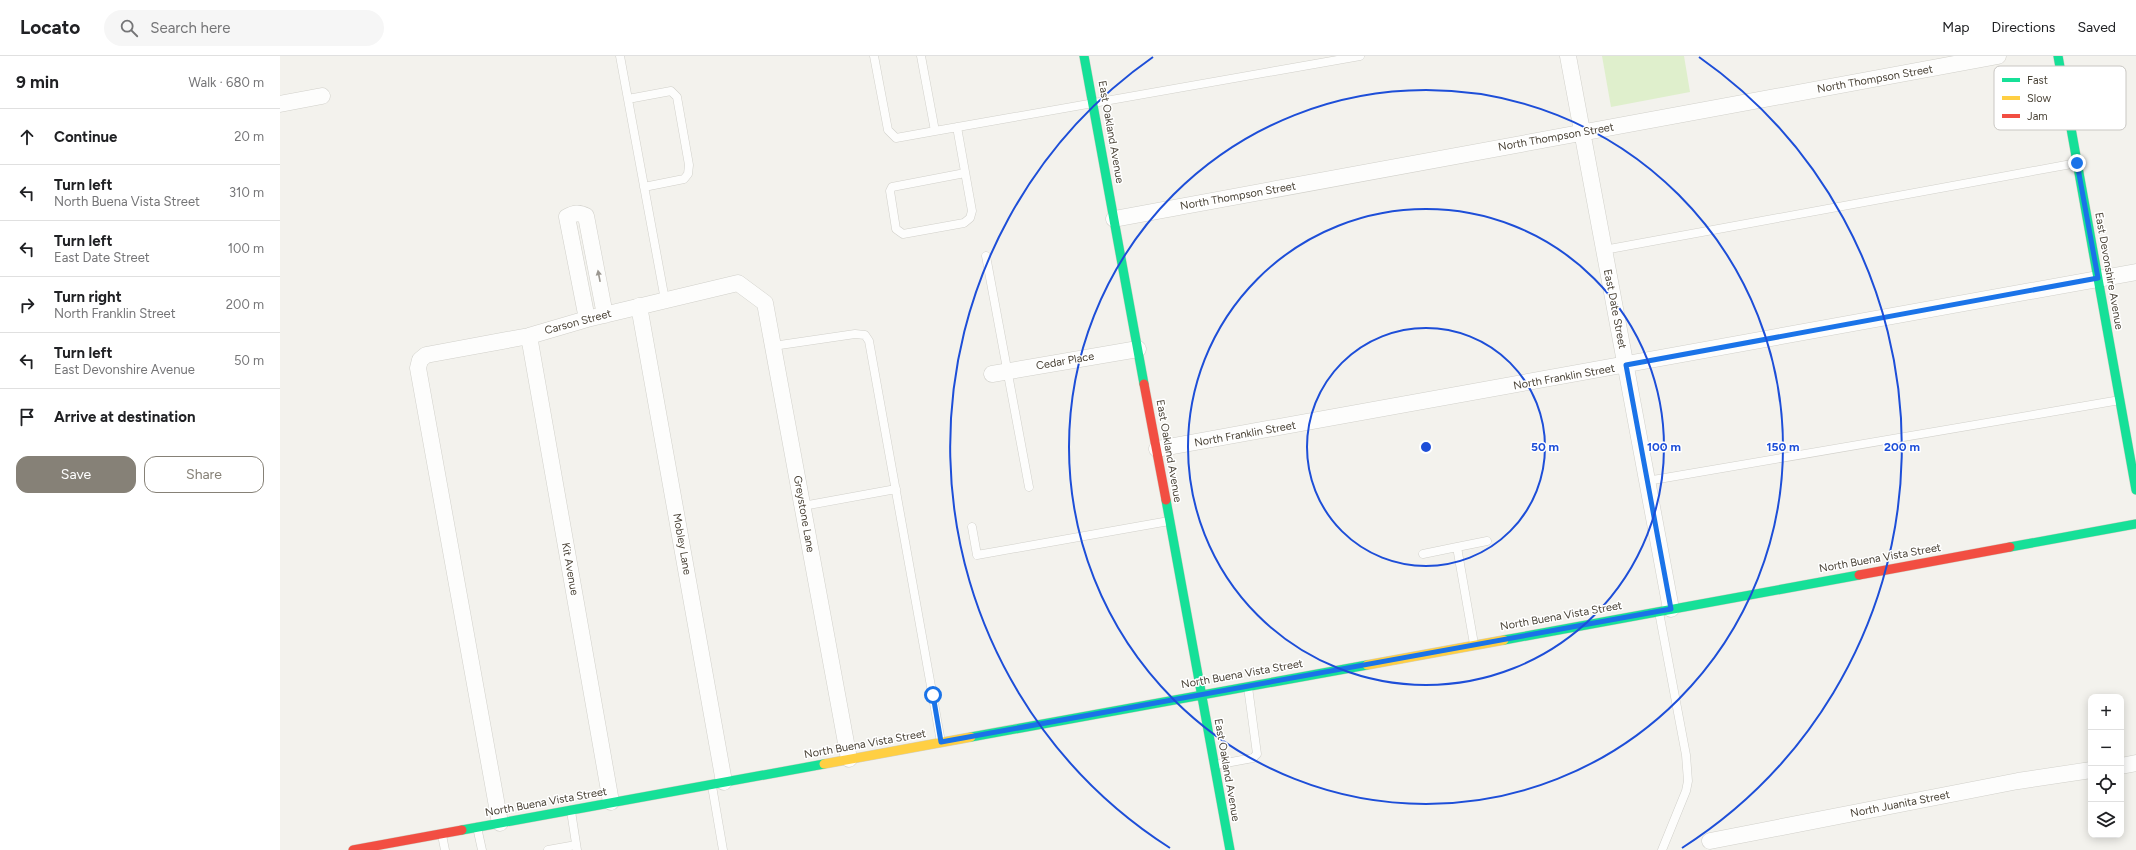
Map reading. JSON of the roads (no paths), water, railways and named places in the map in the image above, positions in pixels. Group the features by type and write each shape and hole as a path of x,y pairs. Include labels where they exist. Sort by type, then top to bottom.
{"street":[{"name":"East Oakland Avenue","path":"1084,56 1230,850"},
{"name":"East Date Street","path":"1568,56 1581,133 1647,481 1664,610"},
{"name":"North Thompson Street","path":"1114,219 1998,56"},
{"name":"East Devonshire Avenue","path":"2058,56 2060,66"},
{"path":"280,104 322,96"},
{"name":"East Devonshire Avenue","path":"2071,130 2136,490"},
{"path":"587,319 567,217 573,214 582,213 586,216 605,315"},
{"name":"North Franklin Street","path":"1156,449 2136,272"},
{"name":"Carson Street","path":"500,823 418,368 420,360 426,355 529,336 587,319 738,283"},
{"name":"Greystone Lane","path":"738,283 765,303 850,759"},
{"name":"Mobley Lane","path":"639,306 718,783"},
{"name":"Kit Avenue","path":"529,336 611,802"},
{"name":"Cedar Place","path":"1000,373 1138,349"},
{"name":"North Buena Vista Street","path":"353,850 2136,524"},
{"path":"2124,765 2136,763"},
{"name":"North Juanita Street","path":"1710,841 2018,782 2088,770"}],"lane":[{"path":"620,56 665,300"},
{"path":"874,56 888,130 896,138 1360,56"},
{"path":"921,56 935,131"},
{"path":"628,99 667,91 671,91 677,97 689,165 688,174 684,179 644,188"},
{"path":"957,127 972,211 970,218 964,223 903,234 896,229 890,191 892,187 965,173"},
{"path":"1604,250 2077,163"},
{"path":"986,256 1000,373 1030,487"},
{"path":"773,346 855,334 865,335 869,341 941,742"},
{"path":"1647,481 2120,400"},
{"path":"803,506 896,489"},
{"path":"972,527 977,555 1170,521"},
{"path":"1424,554 1487,541"},
{"path":"1457,547 1474,644"},
{"path":"1662,850 1686,791 1688,781 1686,755 1664,610"},
{"path":"1214,765 1253,758 1257,754 1248,686"},
{"path":"718,783 723,850"},
{"path":"548,850 577,847 570,810"},
{"path":"477,827 482,850"},
{"path":"442,834 445,850"},
{"path":"412,839 414,850"}]}
